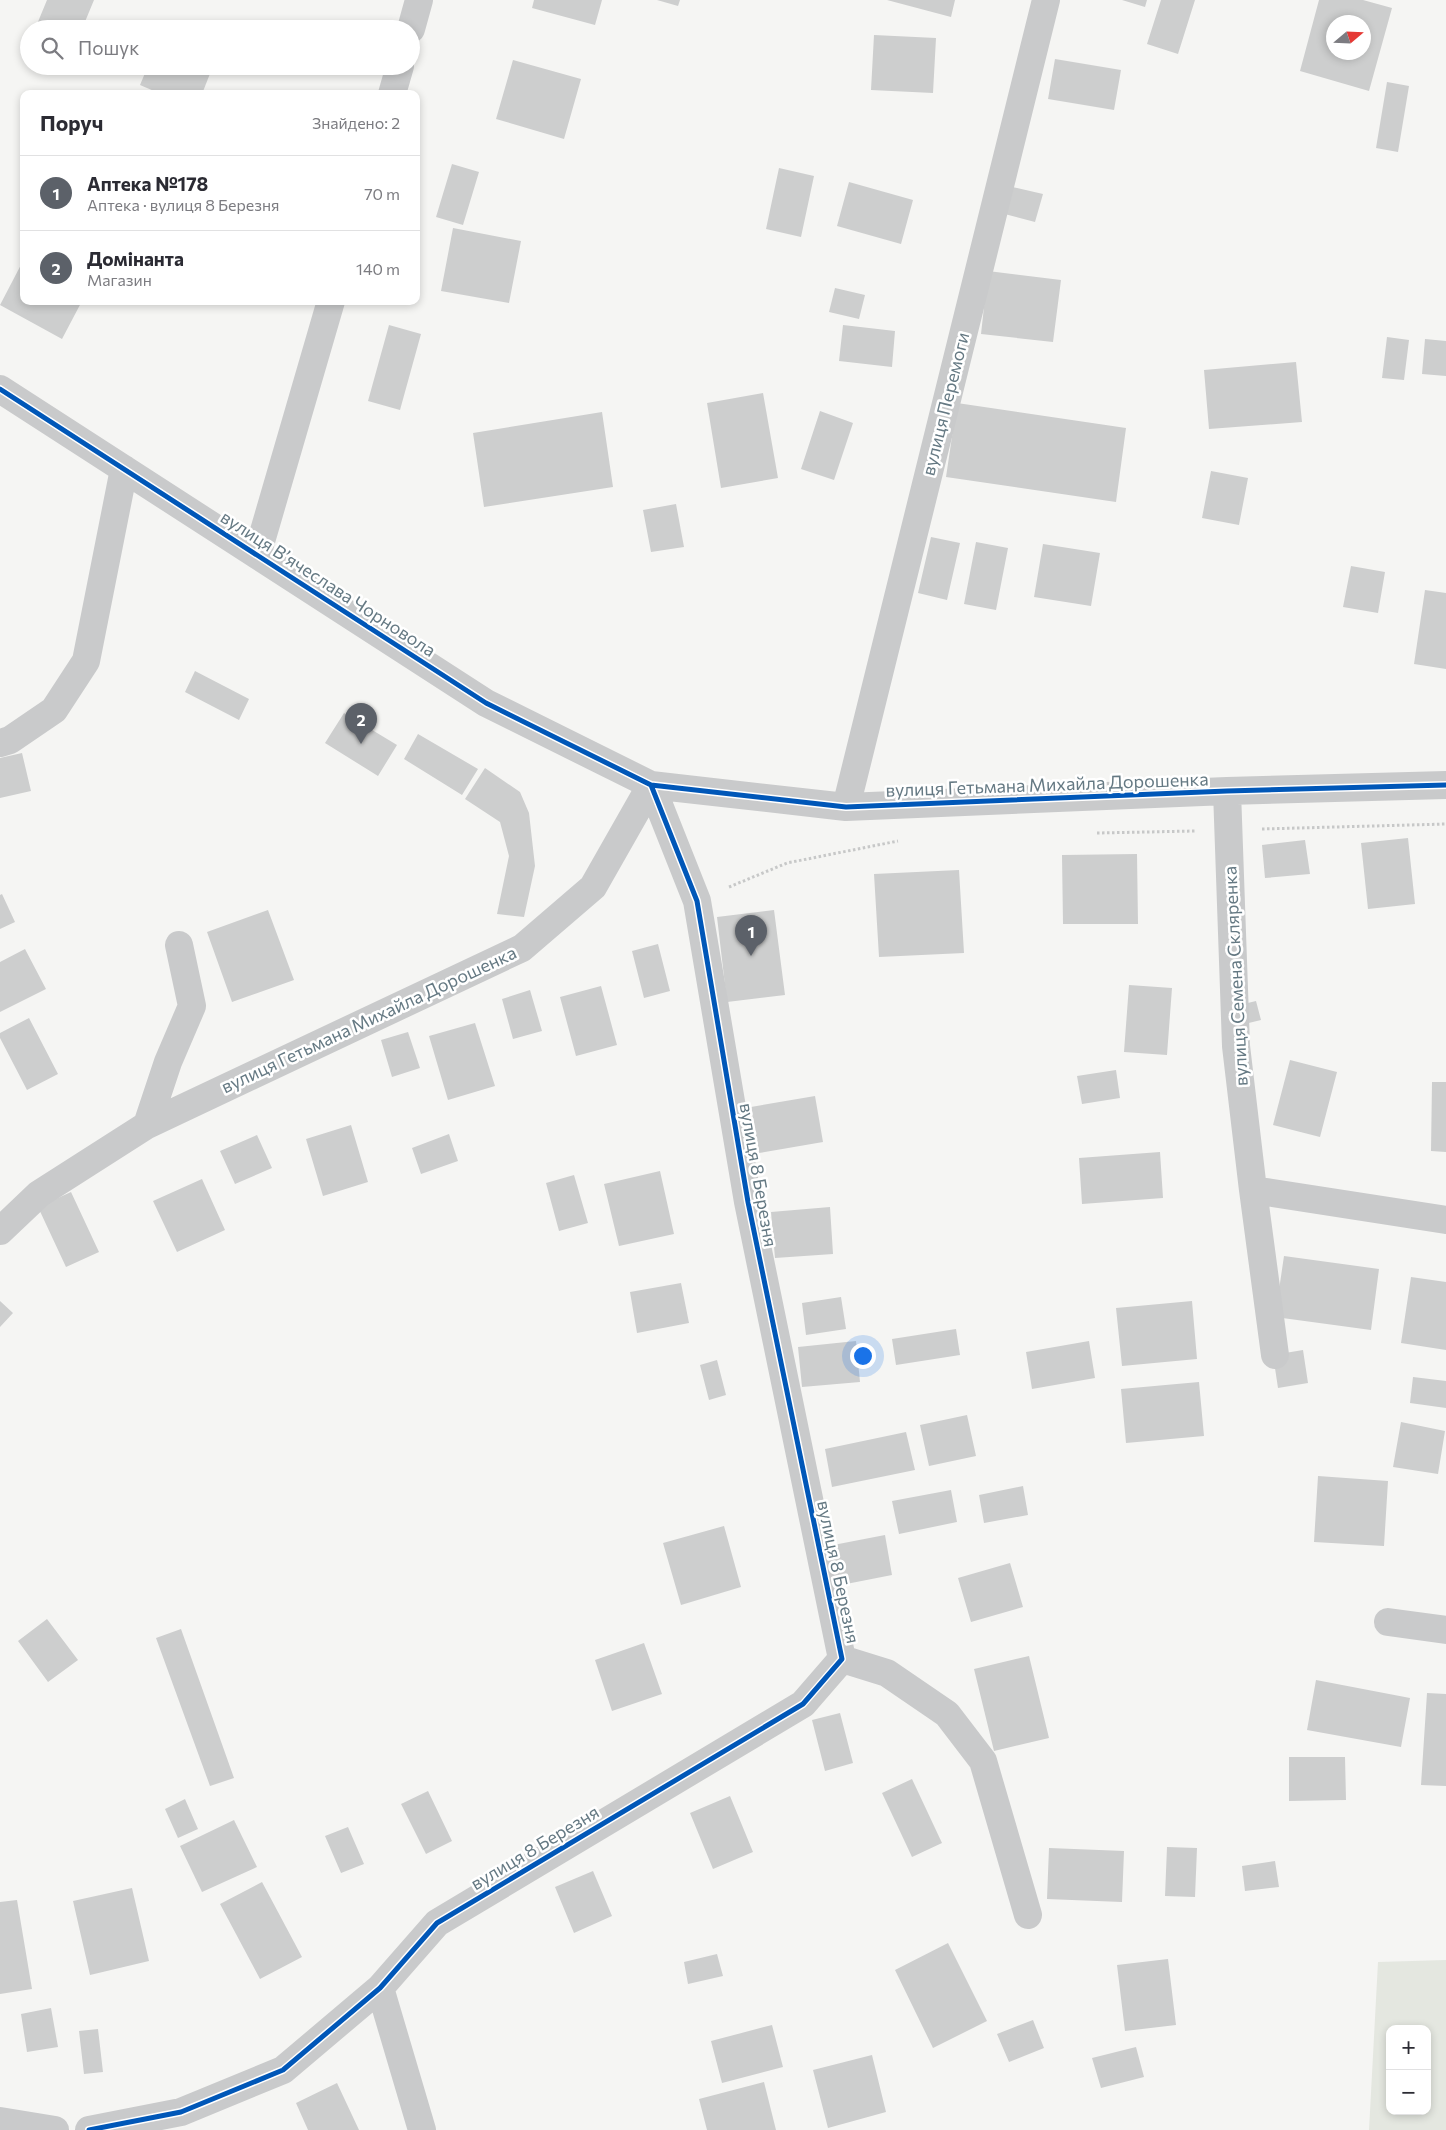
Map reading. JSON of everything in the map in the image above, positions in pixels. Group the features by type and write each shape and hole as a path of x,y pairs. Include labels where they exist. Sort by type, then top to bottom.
{"street":[{"path":"413,20 419,0"},
{"name":"вулиця Перемоги","path":"846,807 1046,0"},
{"path":"393,90 397,75"},
{"path":"257,555 330,305"},
{"name":"вулиця Вʼячеслава Чорновола","path":"0,389 486,703 651,785"},
{"path":"0,743 10,740 54,710 86,661 124,469"},
{"name":"вулиця Гетьмана Михайла Дорошенка","path":"0,1231 40,1194 147,1125 522,948 592,886 651,785 846,807 1227,791 1446,786"},
{"name":"вулиця 8 Березня","path":"651,785 697,901 748,1202 842,1659"},
{"name":"вулиця Семена Скляренка","path":"1227,791 1230,830 1236,1046 1275,1355"},
{"path":"147,1125 168,1062 192,1006 179,945"},
{"path":"1253,1190 1446,1220"},
{"path":"1388,1622 1446,1630"},
{"name":"вулиця 8 Березня","path":"842,1659 887,1673 947,1714 983,1761 1028,1915"},
{"name":"вулиця 8 Березня","path":"89,2130 181,2112 283,2070 380,1988 437,1923 803,1704 842,1659"},
{"path":"380,1988 422,2130"},
{"path":"0,2121 55,2130"}],"path":[{"path":"1096,834 1446,824"},
{"path":"697,901 787,863 907,840"}],"shaded area":[{"path":"1446,1960 1446,2130 1369,2130 1378,1962"}],"building":[{"path":"47,0 94,0 86,20 39,20"},
{"path":"534,0 602,0 595,25 532,8"},
{"path":"657,0 680,0 678,6"},
{"path":"887,0 955,0 951,17"},
{"path":"1122,0 1147,0 1145,7"},
{"path":"1161,0 1195,0 1178,54 1147,44"},
{"path":"1319,0 1363,0 1392,8 1369,91 1300,71"},
{"path":"874,35 936,38 933,93 871,90"},
{"path":"1055,59 1121,70 1114,110 1048,99"},
{"path":"513,60 581,79 564,139 496,119"},
{"path":"144,75 209,75 204,90 152,90 140,85"},
{"path":"1387,82 1409,86 1398,152 1376,148"},
{"path":"452,164 479,172 463,225 436,217"},
{"path":"779,168 814,176 801,237 766,229"},
{"path":"849,182 913,200 901,244 837,226"},
{"path":"1008,186 1043,194 1035,222 1001,213"},
{"path":"453,228 521,241 509,303 441,291"},
{"path":"20,267 20,305 80,305 62,339 0,305"},
{"path":"988,271 1061,280 1053,342 981,334"},
{"path":"835,288 865,295 859,319 829,312"},
{"path":"389,325 421,334 400,410 368,401"},
{"path":"843,325 895,331 892,367 839,361"},
{"path":"1387,337 1409,340 1404,380 1382,378"},
{"path":"1425,339 1446,341 1446,376 1422,374"},
{"path":"1296,362 1302,422 1209,429 1204,370"},
{"path":"763,393 778,478 721,488 707,403"},
{"path":"957,403 1126,428 1116,502 946,477"},
{"path":"820,411 853,423 834,480 801,469"},
{"path":"602,412 613,487 484,507 473,433"},
{"path":"1211,471 1248,478 1239,525 1202,518"},
{"path":"676,504 684,547 651,552 643,510"},
{"path":"931,537 960,543 947,600 918,593"},
{"path":"976,542 1008,548 996,610 964,604"},
{"path":"1043,544 1100,553 1091,606 1034,597"},
{"path":"1351,566 1385,572 1378,613 1343,607"},
{"path":"1425,590 1446,593 1446,669 1414,664"},
{"path":"195,671 249,699 239,720 185,692"},
{"path":"344,713 397,745 378,776 325,743"},
{"path":"418,734 478,769 462,795 404,759"},
{"path":"22,753 31,791 0,798 0,758"},
{"path":"485,768 520,792 529,813 535,866 524,917 497,914 509,856 500,822 465,799"},
{"path":"1408,838 1415,904 1368,909 1361,843"},
{"path":"1305,840 1310,874 1265,878 1262,845"},
{"path":"1137,854 1138,924 1063,924 1062,855"},
{"path":"959,870 964,953 879,957 874,874"},
{"path":"2,894 15,922 0,929 0,895"},
{"path":"268,910 294,980 232,1002 207,932"},
{"path":"774,910 785,995 727,1002 717,917"},
{"path":"658,944 670,991 644,998 632,951"},
{"path":"25,949 46,989 0,1012 0,962"},
{"path":"1129,985 1172,988 1167,1055 1124,1052"},
{"path":"601,986 617,1045 576,1056 560,997"},
{"path":"530,990 542,1031 513,1039 502,999"},
{"path":"1256,1001 1261,1020 1228,1028 1223,1009"},
{"path":"29,1018 58,1074 27,1090 0,1038 0,1033"},
{"path":"475,1023 495,1086 448,1100 429,1036"},
{"path":"408,1032 420,1068 392,1077 381,1040"},
{"path":"1290,1060 1337,1072 1320,1137 1273,1125"},
{"path":"1116,1070 1120,1098 1082,1104 1077,1076"},
{"path":"1432,1082 1446,1082 1446,1152 1431,1151"},
{"path":"815,1096 823,1142 759,1153 751,1107"},
{"path":"351,1125 368,1182 323,1196 306,1139"},
{"path":"449,1134 458,1161 421,1174 412,1148"},
{"path":"257,1135 272,1168 235,1184 220,1151"},
{"path":"1160,1152 1163,1198 1082,1204 1079,1158"},
{"path":"660,1171 674,1234 619,1246 604,1184"},
{"path":"574,1175 588,1223 559,1231 546,1183"},
{"path":"202,1179 225,1230 177,1252 153,1201"},
{"path":"71,1192 99,1252 66,1267 38,1207"},
{"path":"830,1207 833,1254 775,1258 771,1212"},
{"path":"1284,1256 1379,1269 1371,1330 1275,1317"},
{"path":"1411,1277 1446,1282 1446,1350 1401,1343"},
{"path":"681,1283 689,1323 637,1333 630,1292"},
{"path":"841,1297 846,1329 806,1335 802,1303"},
{"path":"0,1301 13,1313 0,1327"},
{"path":"1192,1301 1197,1359 1122,1366 1116,1308"},
{"path":"956,1329 960,1355 896,1365 892,1339"},
{"path":"856,1341 860,1382 802,1387 798,1347"},
{"path":"1089,1341 1095,1378 1032,1389 1026,1352"},
{"path":"1303,1350 1308,1383 1278,1388 1273,1355"},
{"path":"717,1360 726,1395 709,1400 700,1365"},
{"path":"1413,1377 1446,1381 1446,1408 1410,1403"},
{"path":"1199,1382 1204,1436 1126,1443 1121,1389"},
{"path":"967,1415 976,1456 929,1466 920,1425"},
{"path":"1401,1422 1445,1431 1438,1474 1393,1467"},
{"path":"906,1432 915,1470 832,1487 825,1449"},
{"path":"1318,1476 1388,1481 1384,1546 1314,1542"},
{"path":"1023,1486 1028,1515 984,1523 979,1495"},
{"path":"951,1490 957,1522 899,1534 892,1501"},
{"path":"724,1526 741,1587 681,1605 663,1543"},
{"path":"885,1535 892,1575 831,1587 823,1547"},
{"path":"1010,1563 1023,1607 971,1622 958,1578"},
{"path":"47,1619 78,1660 48,1682 18,1641"},
{"path":"181,1629 234,1778 210,1786 156,1638"},
{"path":"644,1643 662,1694 612,1711 595,1660"},
{"path":"1029,1656 1049,1738 994,1751 974,1669"},
{"path":"1316,1680 1410,1698 1401,1747 1307,1730"},
{"path":"1427,1693 1446,1694 1446,1786 1421,1785"},
{"path":"840,1713 853,1763 825,1771 812,1720"},
{"path":"1289,1757 1345,1757 1346,1800 1289,1801"},
{"path":"912,1779 942,1843 912,1857 882,1793"},
{"path":"428,1791 452,1841 426,1854 401,1804"},
{"path":"730,1796 753,1852 713,1869 690,1813"},
{"path":"185,1799 198,1829 178,1838 165,1809"},
{"path":"234,1820 257,1867 202,1892 180,1846"},
{"path":"348,1827 364,1864 341,1873 325,1836"},
{"path":"1167,1847 1197,1848 1195,1897 1165,1896"},
{"path":"1049,1848 1124,1851 1122,1902 1047,1899"},
{"path":"1275,1861 1279,1887 1245,1891 1242,1866"},
{"path":"593,1871 612,1916 574,1933 555,1887"},
{"path":"262,1882 302,1957 260,1979 220,1904"},
{"path":"132,1888 149,1961 90,1975 73,1901"},
{"path":"17,1900 32,1989 0,1994 0,1902"},
{"path":"948,1943 987,2021 933,2048 895,1970"},
{"path":"717,1954 723,1976 688,1984 684,1962"},
{"path":"1168,1959 1176,2025 1125,2031 1117,1965"},
{"path":"51,2008 58,2047 27,2052 21,2014"},
{"path":"1033,2020 1044,2048 1009,2062 997,2034"},
{"path":"772,2025 783,2067 722,2083 711,2041"},
{"path":"98,2029 103,2072 84,2074 79,2031"},
{"path":"1136,2047 1144,2077 1101,2088 1092,2058"},
{"path":"872,2055 886,2112 828,2128 813,2070"},
{"path":"764,2082 776,2130 707,2130 699,2099"},
{"path":"337,2083 359,2130 308,2130 296,2103"}],"cycle path":[{"path":"0,389 486,703 651,785 846,807 1227,791 1446,785"},
{"path":"89,2130 181,2112 283,2070 380,1988 437,1923 803,1704 842,1659 748,1202 697,901 651,785"}],"place":[{"name":"Домінанта","path":"361,744"},
{"name":"Аптека №178","path":"751,956"}]}
